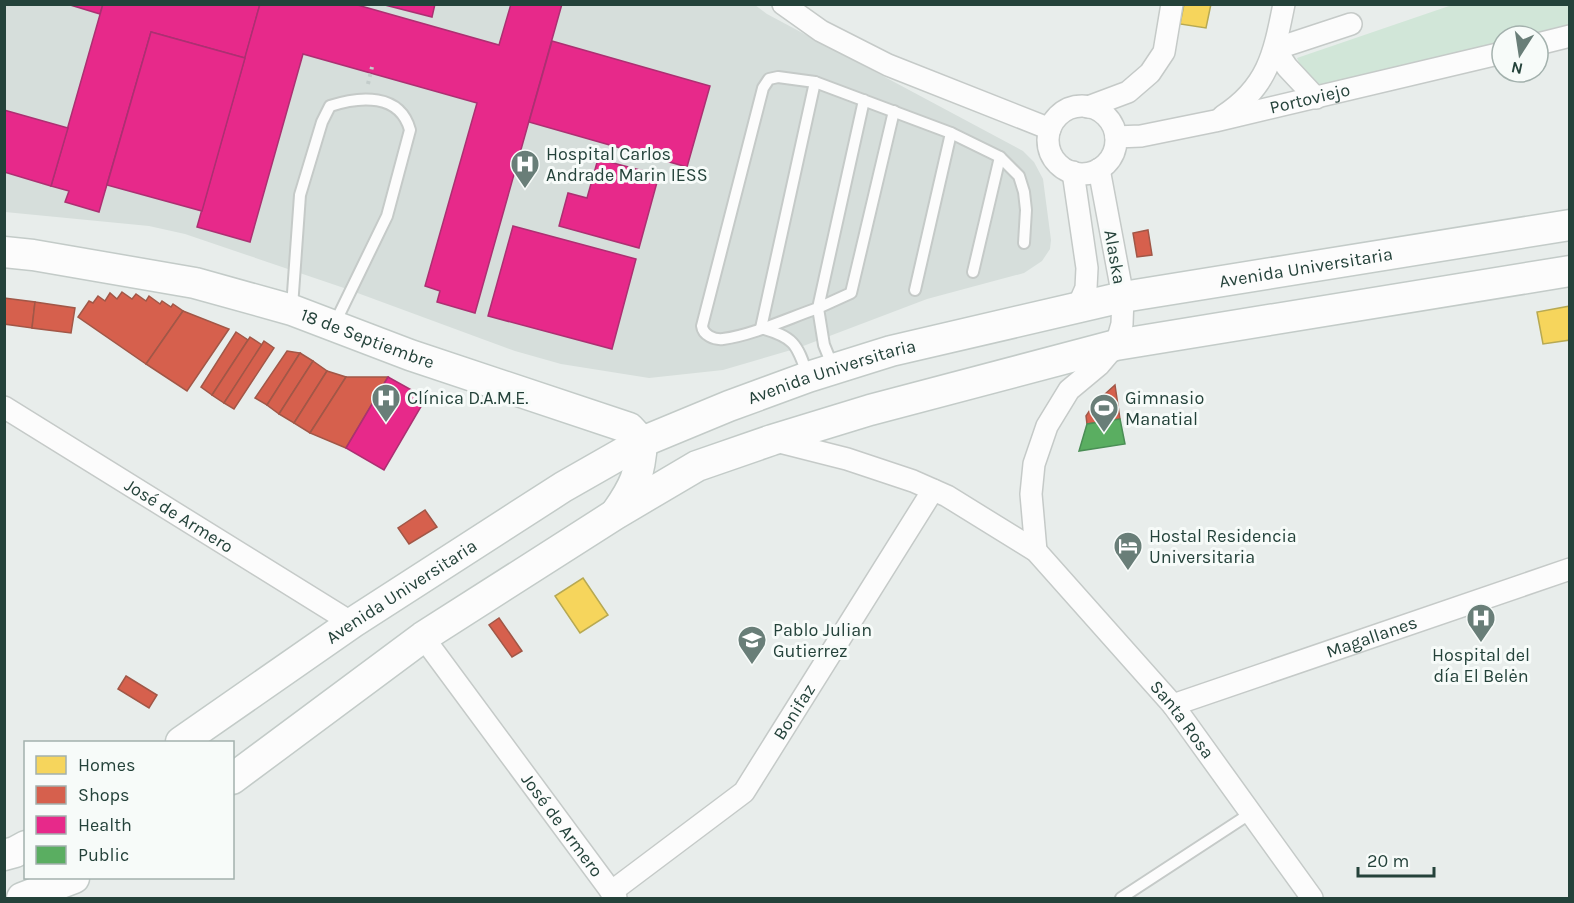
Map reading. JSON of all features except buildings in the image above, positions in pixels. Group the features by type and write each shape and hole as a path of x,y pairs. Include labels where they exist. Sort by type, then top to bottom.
{"main road":[{"name":"Avenida Universitaria","path":"182,741 352,623 617,454 729,406 891,351 1078,306 1569,225"},
{"name":"18 de Septiembre","path":"4,252 195,283 292,310 410,354 629,428 642,442"},
{"path":"234,778 423,637 614,515 697,466 870,410 1116,345 1569,271"},
{"path":"614,515 632,489 640,465 642,442"},
{"path":"4,855 24,847"},
{"path":"4,885 24,898 72,879"}],"street":[{"path":"783,4 821,31 888,65 1050,129"},
{"path":"1088,107 1128,92 1150,73 1164,52 1172,4"},
{"path":"1215,121 1234,108 1252,91 1266,71 1275,49 1284,4"},
{"path":"1275,49 1350,24"},
{"path":"1550,41 1569,36"},
{"path":"1275,49 1287,67 1316,98"},
{"name":"Portoviejo","path":"1116,137 1141,136 1215,121 1490,56"},
{"path":"1076,107 1088,107 1098,110 1107,117 1116,137 1112,156 1107,164 1082,174 1064,168 1055,160 1048,140 1050,129 1065,111 1076,107"},
{"name":"Alaska","path":"1099,169 1123,297 1122,324 1116,345"},
{"name":"Alaska","path":"1073,172 1087,268 1086,288 1078,306"},
{"path":"1036,551 1030,494 1034,464 1047,426 1069,390 1099,365 1116,345"},
{"name":"José de Armero","path":"4,407 352,623"},
{"name":"Santa Rosa","path":"772,440 847,459 914,481 997,526 1036,551 1173,705 1312,898"},
{"name":"Bonifaz","path":"614,895 744,792 933,490"},
{"name":"Magallanes","path":"1173,705 1569,569"},
{"name":"José de Armero","path":"423,637 614,895"}],"lane":[{"path":"894,111 851,293 818,308 721,339 706,334 702,330 763,88 769,80 778,76 815,82 894,111 951,133 1000,157 1019,176 1024,192 1026,210 1024,243"},
{"path":"761,328 815,82"},
{"path":"292,310 300,195 322,122 330,106 345,101 364,99 382,102 400,110 407,119 410,130 387,216 334,326"},
{"path":"821,373 824,345 818,308 864,100"},
{"path":"915,290 951,133"},
{"path":"973,272 1000,157"},
{"path":"761,328 782,334 821,373"},
{"path":"1121,898 1251,813"}],"shaded area":[{"name":"Hospital Carlos Andrade Marin IESS","path":"4,5 755,5 767,14 1023,151 1034,162 1043,179 1051,240 1050,249 1042,261 1024,273 927,299 798,348 723,370 649,378 561,364 515,351 344,288 185,234 149,226 5,212"}],"green space":[{"path":"1452,5 1568,5 1569,29 1550,33 1550,24 1490,24 1490,48 1313,88 1297,58"}],"place":[{"name":"Hospital Carlos Andrade Marin IESS","path":"525,190"},
{"name":"Clínica D.A.M.E.","path":"386,424"},
{"name":"Gimnasio Manatial","path":"1104,434"},
{"name":"Hostal Residencia Universitaria","path":"1128,572"},
{"name":"Hospital del día El Belėn","path":"1481,644"},
{"name":"Pablo Julian Gutierrez","path":"752,666"}]}
